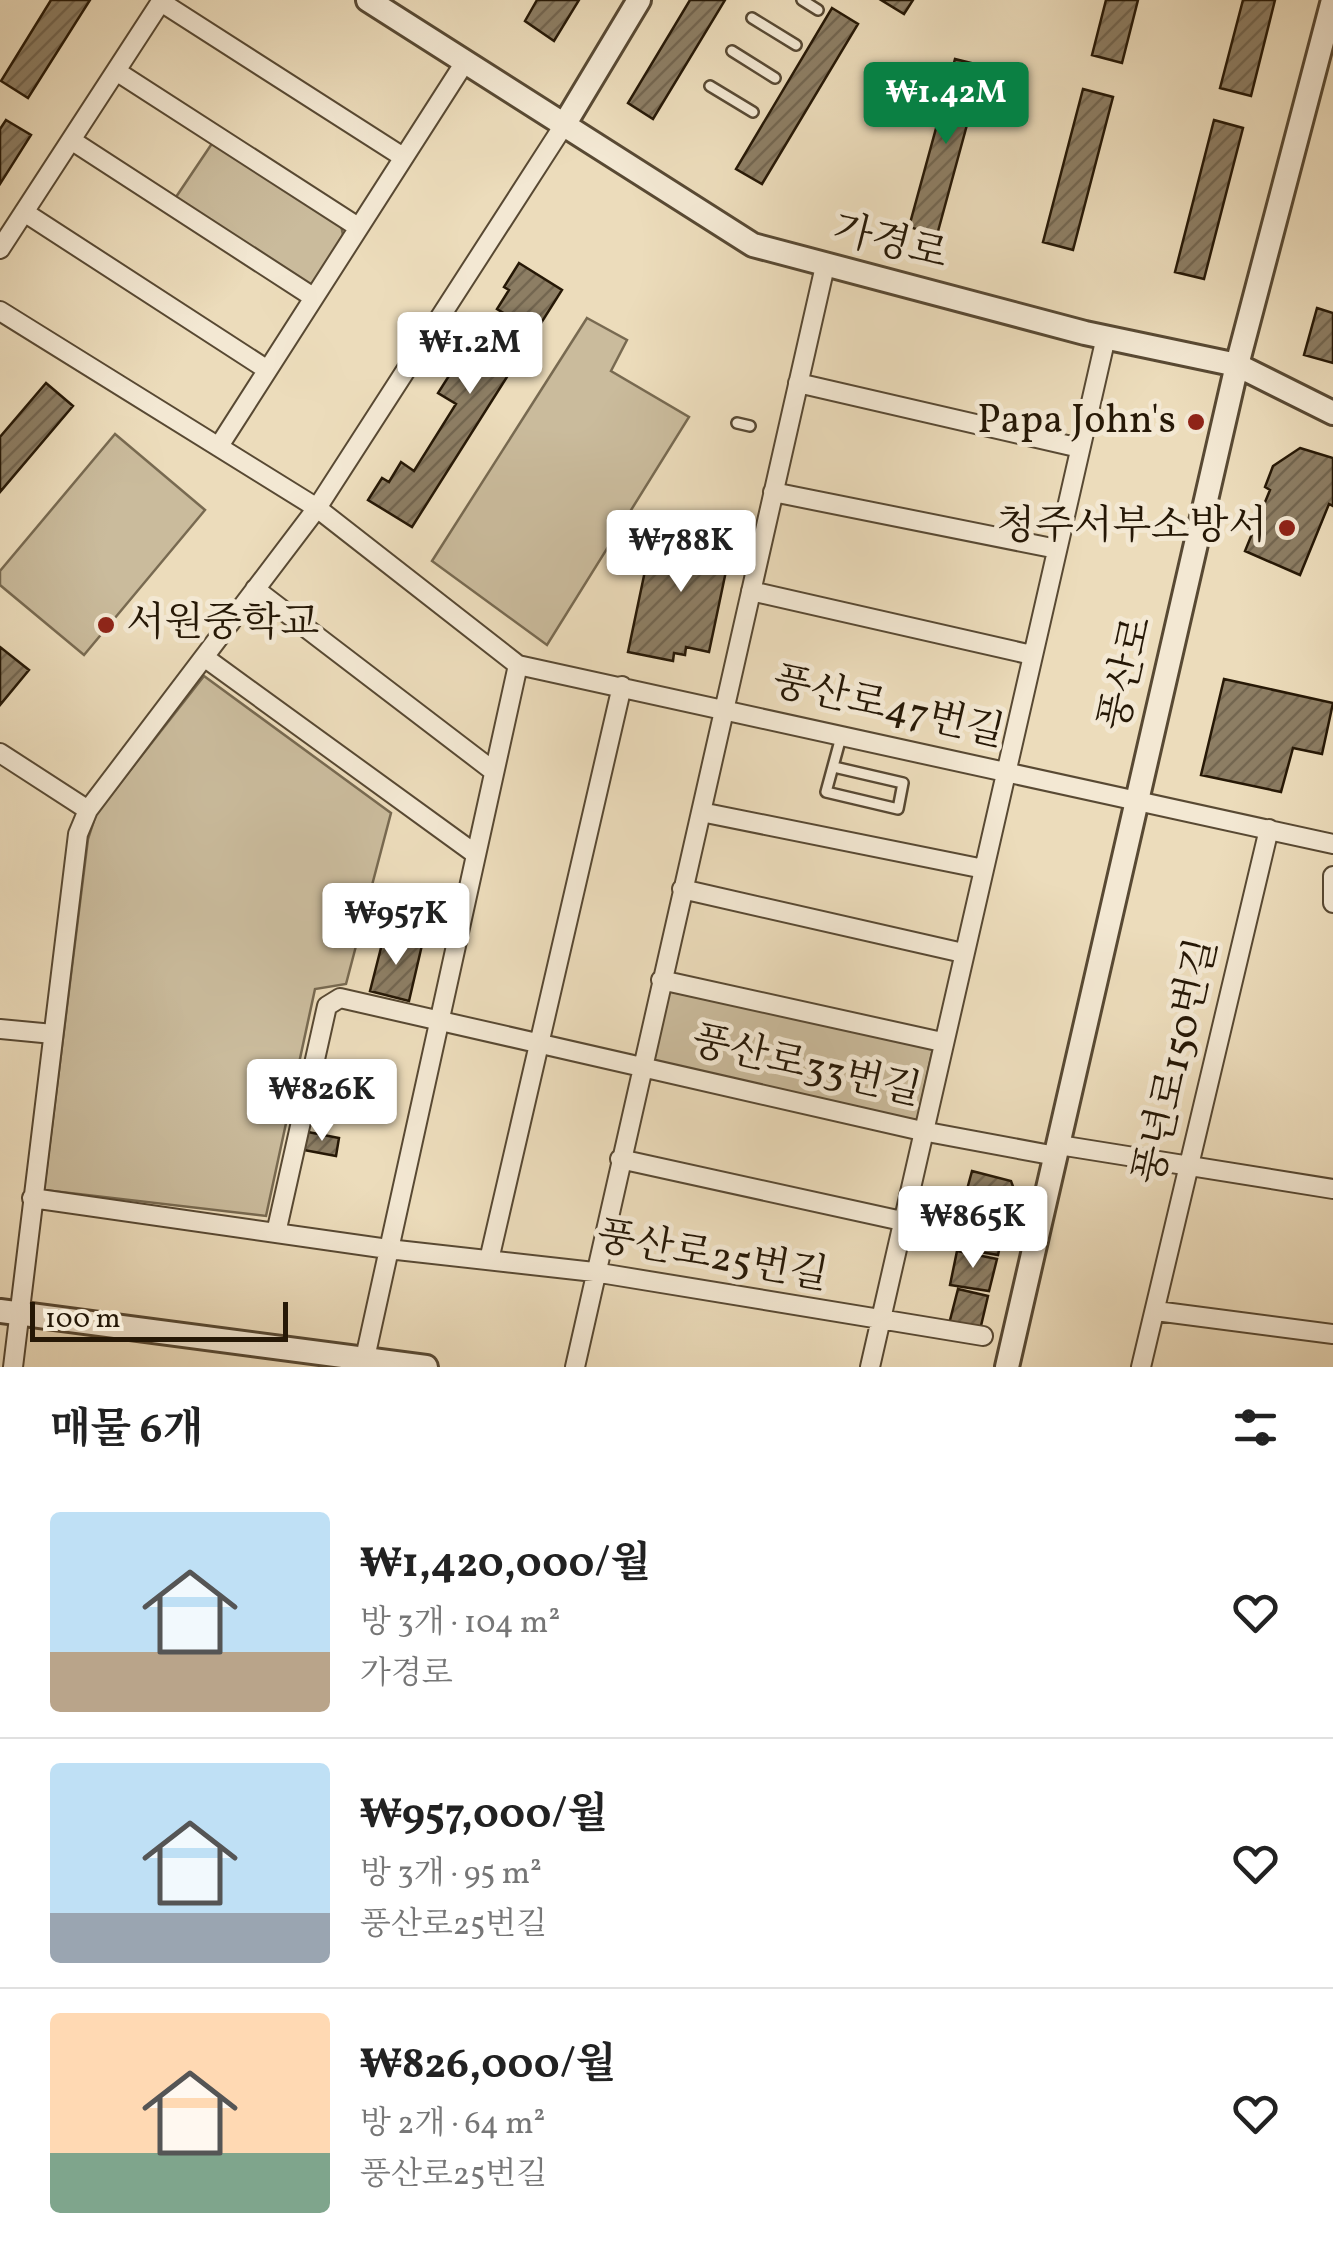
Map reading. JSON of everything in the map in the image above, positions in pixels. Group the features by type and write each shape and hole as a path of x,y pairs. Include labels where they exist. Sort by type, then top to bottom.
{"street":[{"name":"가경로","path":"368,0 753,245 1106,337 1237,364 1333,413"},
{"path":"13,1367 9,1312 32,1198 78,834 88,810 318,508 564,125 639,0"},
{"name":"풍산로","path":"1007,1367 1237,364 1332,0"},
{"path":"0,248 161,1 404,157"},
{"path":"219,446 465,62"},
{"path":"116,71 358,227"},
{"path":"70,140 313,296"},
{"path":"24,212 266,369"},
{"path":"575,1367 825,266"},
{"name":"풍산로47번길","path":"0,311 318,508 518,664 1333,844"},
{"path":"870,1367 1106,337"},
{"path":"798,383 1080,448"},
{"path":"773,492 1057,549"},
{"path":"256,590 492,770"},
{"path":"751,591 1032,655"},
{"path":"204,657 474,853"},
{"path":"364,1363 518,664"},
{"path":"489,1260 622,686"},
{"path":"0,753 88,810"},
{"path":"701,812 984,869"},
{"name":"풍년로150번길","path":"1141,1367 1269,829"},
{"path":"1333,876 1333,902"},
{"path":"682,889 962,954"},
{"path":"661,980 942,1042"},
{"path":"276,1233 327,1006 340,998 438,1020"},
{"name":"풍산로33번길","path":"438,1020 922,1131 1188,1166 1333,1190"},
{"path":"0,1028 53,1034"},
{"path":"620,1159 902,1221"},
{"name":"풍산로25번길","path":"32,1198 388,1249 594,1272 983,1336"},
{"path":"1156,1311 1333,1334"},
{"path":"9,1312 364,1363 426,1367"}],"lane":[{"path":"802,0 818,10"},
{"path":"752,18 796,44"},
{"path":"732,51 775,78"},
{"path":"710,86 753,112"},
{"path":"738,423 750,426"},
{"path":"834,767 904,783 898,809 826,792 842,734"}],"shaded area":[{"path":"213,142 341,225 343,235 314,283 304,286 174,200"},
{"path":"587,318 627,340 611,371 689,417 547,645 432,561"},
{"path":"115,434 205,510 84,655 0,585 0,571"},
{"path":"204,676 391,813 346,984 315,989 266,1216 44,1190 88,839 96,814"},
{"path":"668,991 933,1048 917,1122 652,1060"}],"building":[{"path":"51,0 90,0 28,98 1,81"},
{"path":"537,0 579,0 554,41 525,21"},
{"path":"690,0 725,0 653,119 628,103"},
{"path":"881,0 913,0 904,14"},
{"path":"1106,0 1138,0 1122,63 1092,55"},
{"path":"1243,0 1275,0 1251,96 1220,88"},
{"path":"832,8 858,24 762,184 736,169"},
{"path":"955,59 983,66 937,235 909,227"},
{"path":"1083,89 1113,97 1073,250 1043,242"},
{"path":"6,120 31,135 0,184 0,129"},
{"path":"1214,120 1243,128 1204,279 1175,272"},
{"path":"519,263 562,290 412,527 368,500 382,478 389,482 401,462 414,471 456,404 438,393 459,360 476,371 510,317 497,309 509,290 504,287"},
{"path":"1317,308 1333,313 1333,363 1304,355"},
{"path":"46,383 73,406 0,492 0,437"},
{"name":"청주서부소방서","path":"1300,448 1333,458 1333,506 1329,504 1300,575 1245,551 1270,490 1265,487 1273,466"},
{"path":"693,523 713,527 712,533 720,534 718,549 730,552 709,652 686,647 685,655 674,653 673,661 628,652 646,566 655,567 658,551 668,553 674,524 692,528"},
{"path":"0,647 29,670 0,705"},
{"path":"1224,679 1333,703 1322,754 1293,748 1281,792 1201,775"},
{"path":"384,936 422,945 409,1001 370,991"},
{"path":"308,1132 339,1138 336,1156 304,1150"},
{"path":"972,1171 1011,1181 1014,1189 1007,1217 962,1208"},
{"path":"965,1215 1005,1223 998,1255 957,1248"},
{"path":"957,1251 997,1259 989,1291 950,1285"},
{"path":"958,1289 988,1296 980,1330 949,1324"}],"place":[{"name":"Papa John's","path":"1196,422"},
{"name":"청주서부소방서","path":"1287,528"},
{"name":"서원중학교","path":"106,625"}]}
